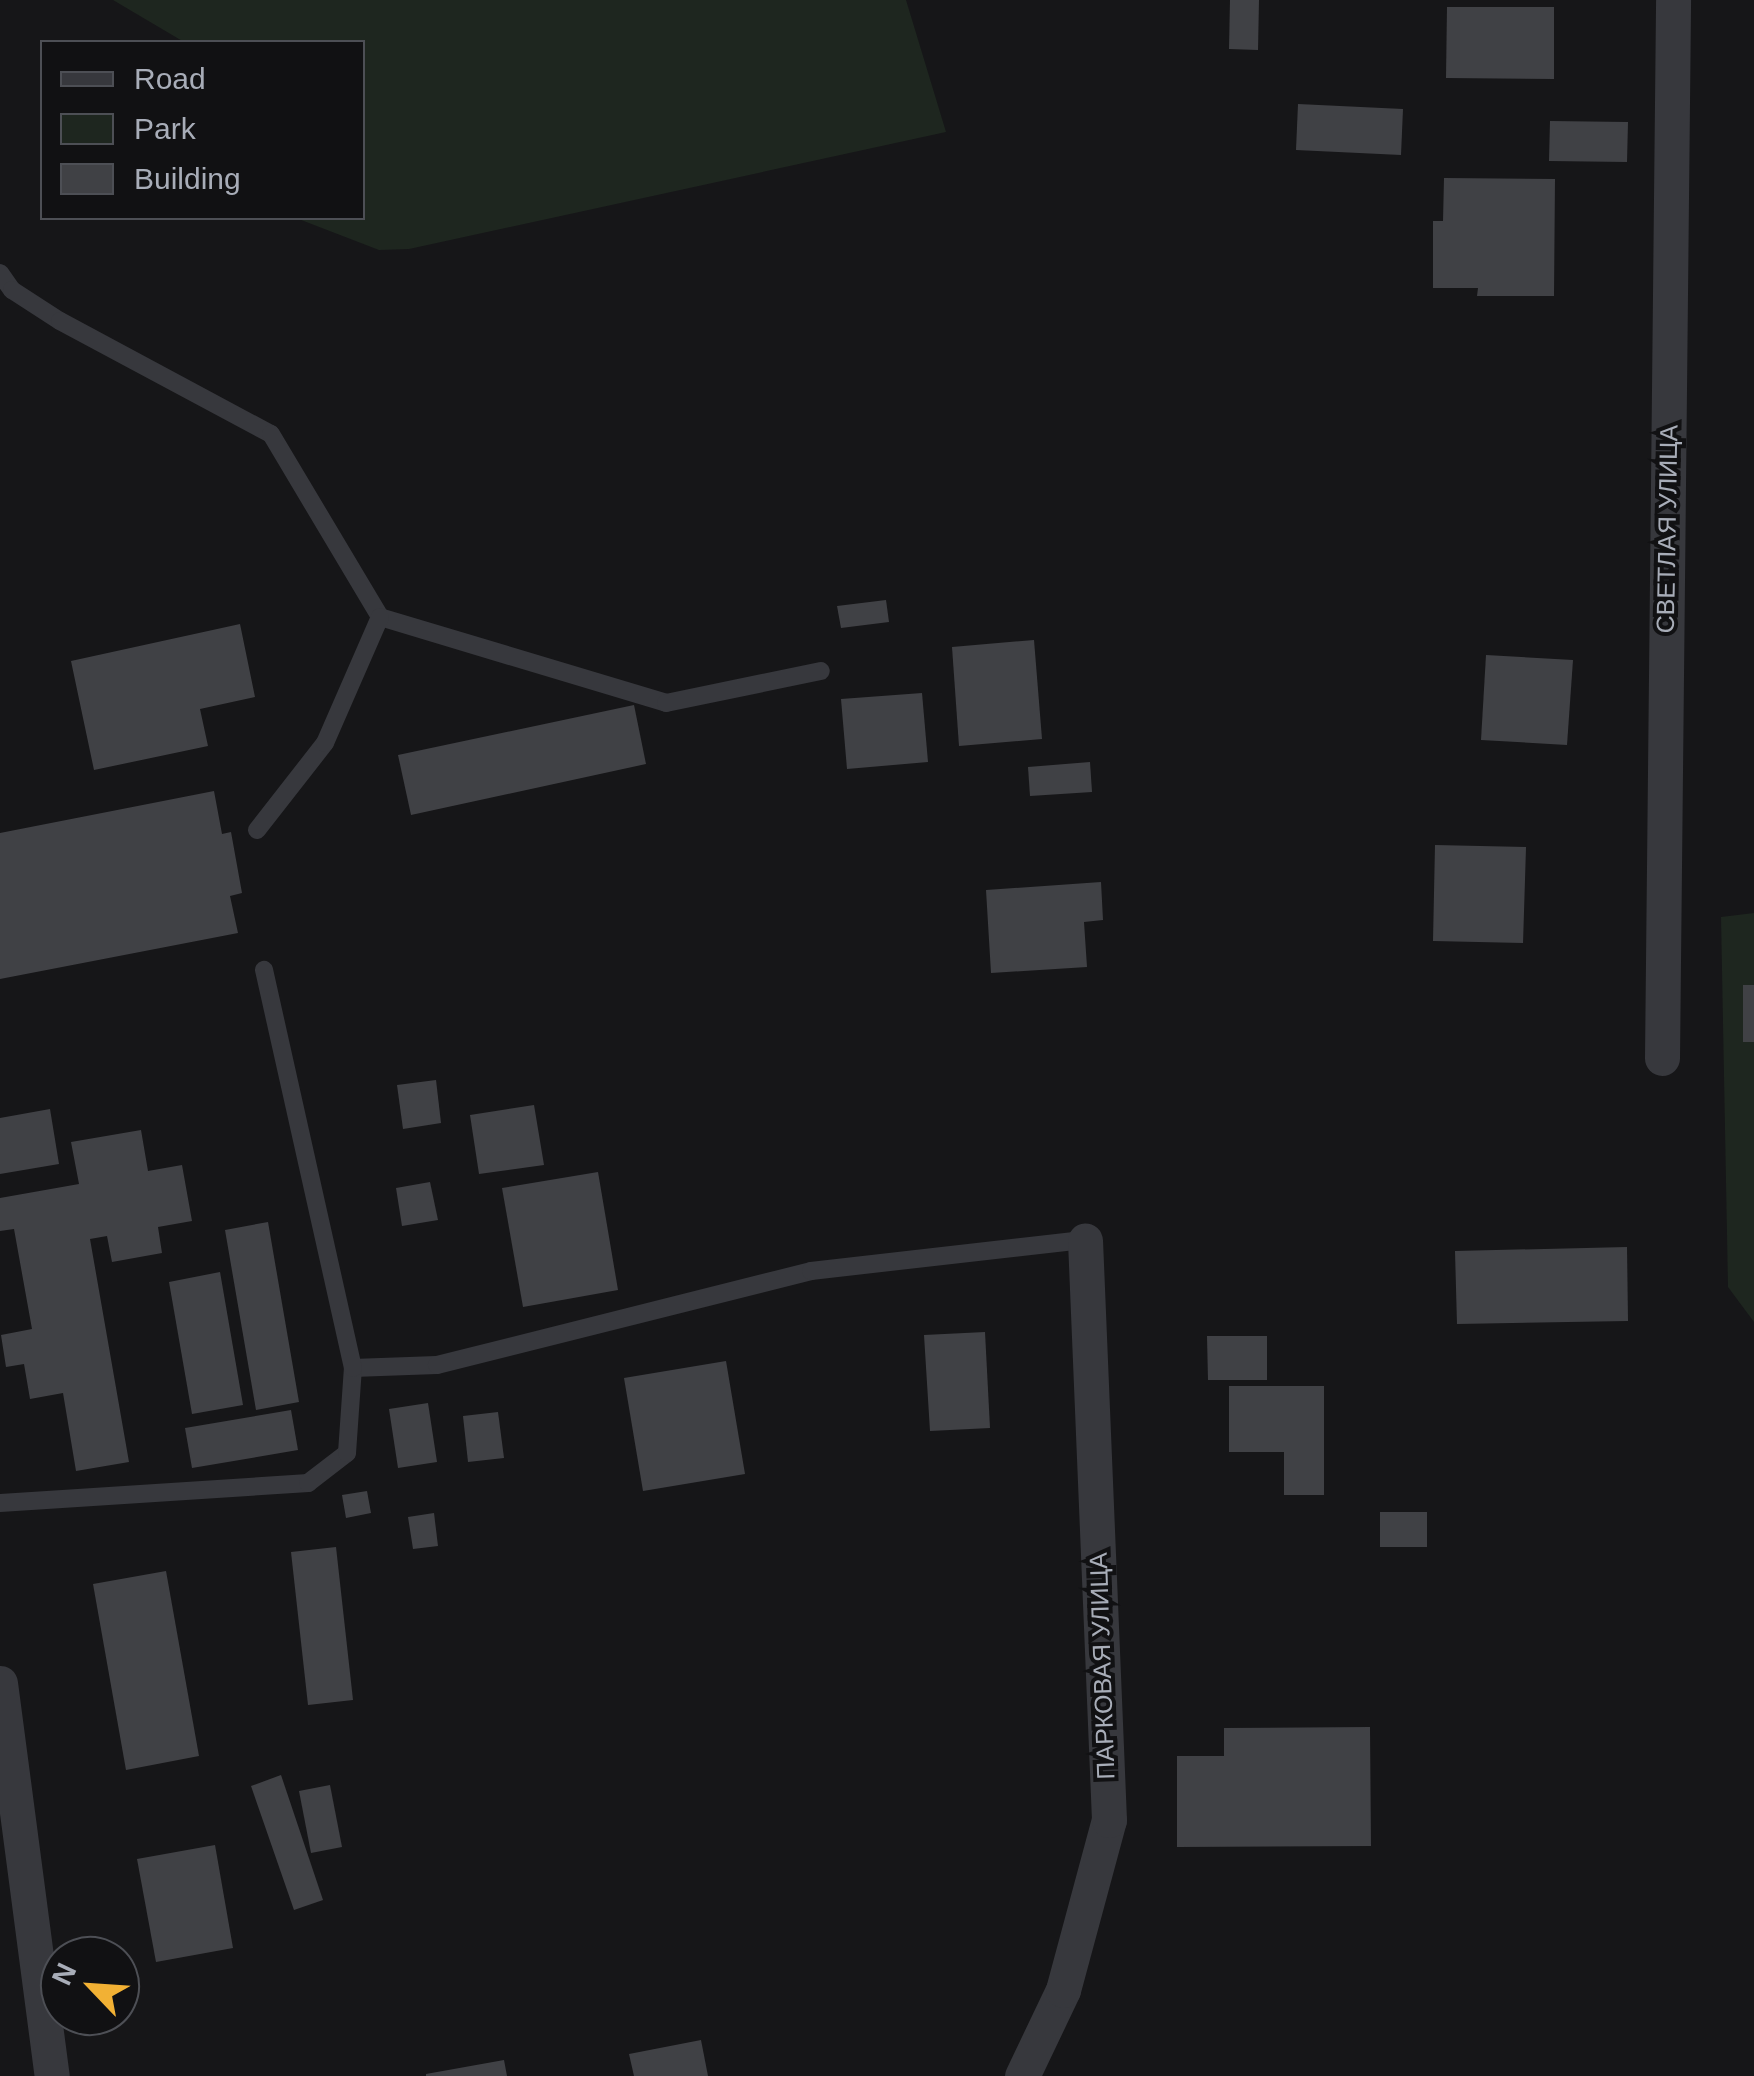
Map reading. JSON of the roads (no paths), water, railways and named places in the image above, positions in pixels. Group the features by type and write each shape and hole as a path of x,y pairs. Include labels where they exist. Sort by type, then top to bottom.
{"street":[{"name":"СВЕТЛАЯ УЛИЦА","path":"1662,1058 1672,0"},
{"name":"ПАРКОВАЯ УЛИЦА","path":"1022,2076 1063,1990 1108,1820 1084,1240"},
{"path":"0,1683 52,2076"}],"lane":[{"path":"0,273 12,290 60,321 272,434 380,617 666,703 821,671"},
{"path":"257,830 325,744 380,617"},
{"path":"0,1503 308,1483 347,1454 353,1368 264,970"},
{"path":"353,1368 437,1365 811,1271 1084,1240"}]}
